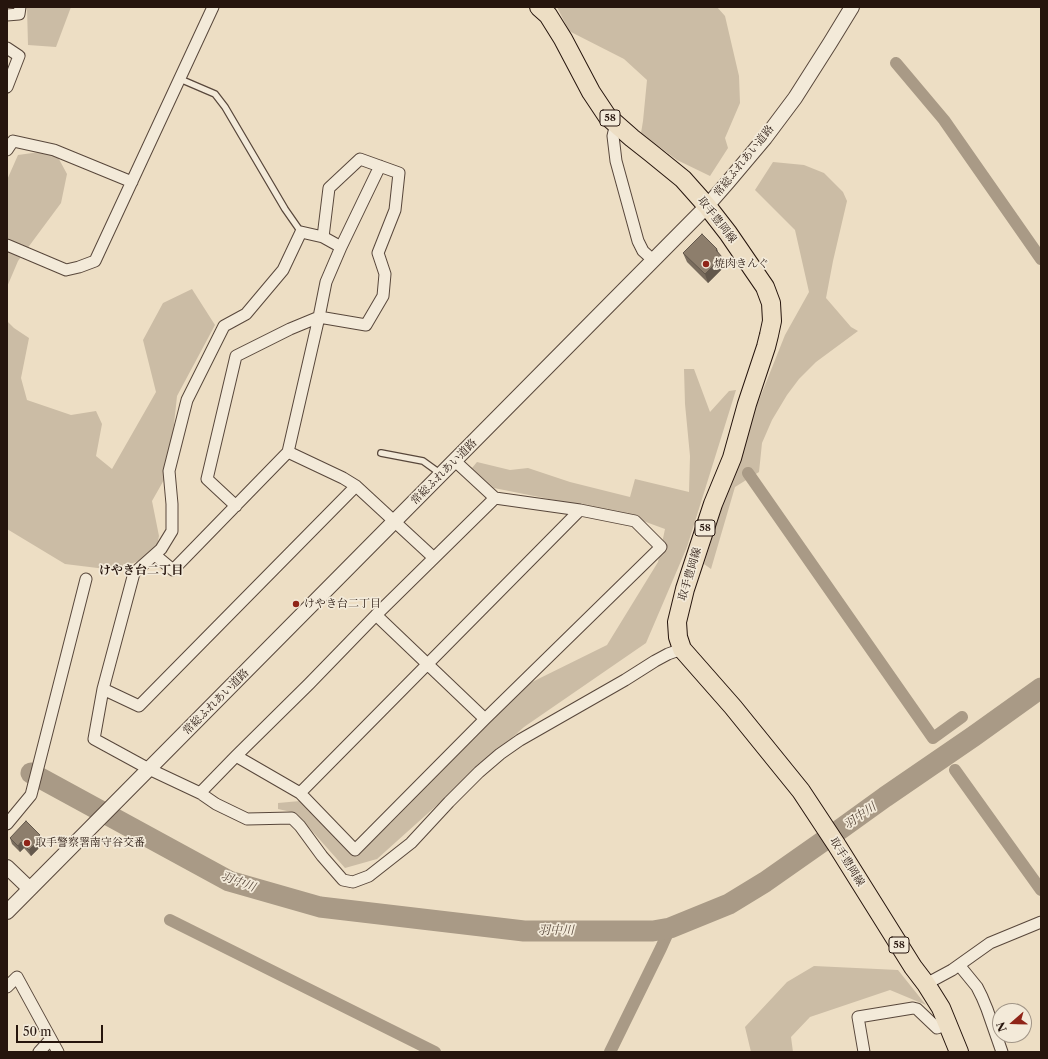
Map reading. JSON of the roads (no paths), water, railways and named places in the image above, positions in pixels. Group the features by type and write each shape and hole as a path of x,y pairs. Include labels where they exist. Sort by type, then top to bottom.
{"main road":[{"name":"取手豊岡線","path":"539,7 548,15 563,39 591,92 608,116 632,138 683,179 707,206 728,233 765,287 771,303 772,321 770,335 747,404 732,458 713,504 685,589 676,622 678,637 682,649 733,707 801,791 913,967 941,1008 959,1052"}],"street":[{"path":"7,15 19,14 20,7"},
{"path":"7,245 66,270 95,261 214,7"},
{"name":"常総ふれあい道路","path":"7,912 707,206 764,138 795,98 852,7"},
{"path":"7,48 19,56 7,87"},
{"path":"616,123 613,136 616,160 638,241 643,251 653,260"},
{"path":"7,150 13,141 54,150 132,182"},
{"path":"236,506 207,479 236,356 290,329 319,318 366,325 383,296 385,274 378,253 396,210 399,173 360,159 329,188 323,237"},
{"path":"155,554 173,570 288,452 326,282 380,166"},
{"path":"341,247 323,237 301,232 283,270 246,314 224,326 187,400 169,471 172,504 172,531 161,549 134,573 103,689 94,739 149,769 200,793 216,804 247,819 292,818 343,880 353,882 368,876 411,843 469,782 500,754 520,740 625,680 655,661 682,649"},
{"path":"288,452 343,478 356,486 434,558"},
{"path":"236,756 300,793 355,850 485,719 661,547 635,521 580,510 495,498 455,460"},
{"path":"103,689 139,706 356,486"},
{"path":"200,793 376,615 495,498"},
{"path":"300,793 580,510"},
{"path":"7,824 31,796 86,579"},
{"path":"376,615 485,719"},
{"path":"7,868 30,889"},
{"path":"926,984 959,965 990,943 1041,922"},
{"path":"959,965 976,986 982,997 1002,1052"},
{"path":"7,987 17,977 58,1052"},
{"path":"864,1052 858,1017 913,1008 917,1009 937,1028 948,1024"},
{"path":"39,1052 51,1039"}],"lane":[{"path":"180,79 215,94 225,108 285,209 301,232"},
{"path":"380,453 423,461 442,474"}],"waterway":[{"path":"896,63 944,120 1041,259"},
{"path":"748,473 933,738 962,717"},
{"name":"羽中川","path":"31,773 229,881 320,907 524,931 653,931 670,928 729,904 765,882 1041,688"},
{"name":"羽中川","path":"972,732 974,736"},
{"path":"955,770 1041,890"},
{"path":"170,920 435,1052"},
{"path":"610,1052 670,928"}],"place":[{"name":"焼肉きんぐ","path":"706,264"},
{"name":"けやき台二丁目","path":"296,604"},
{"name":"取手警察署南守谷交番","path":"27,843"}],"district":[{"name":"けやき台二丁目","path":"141,571"}]}
